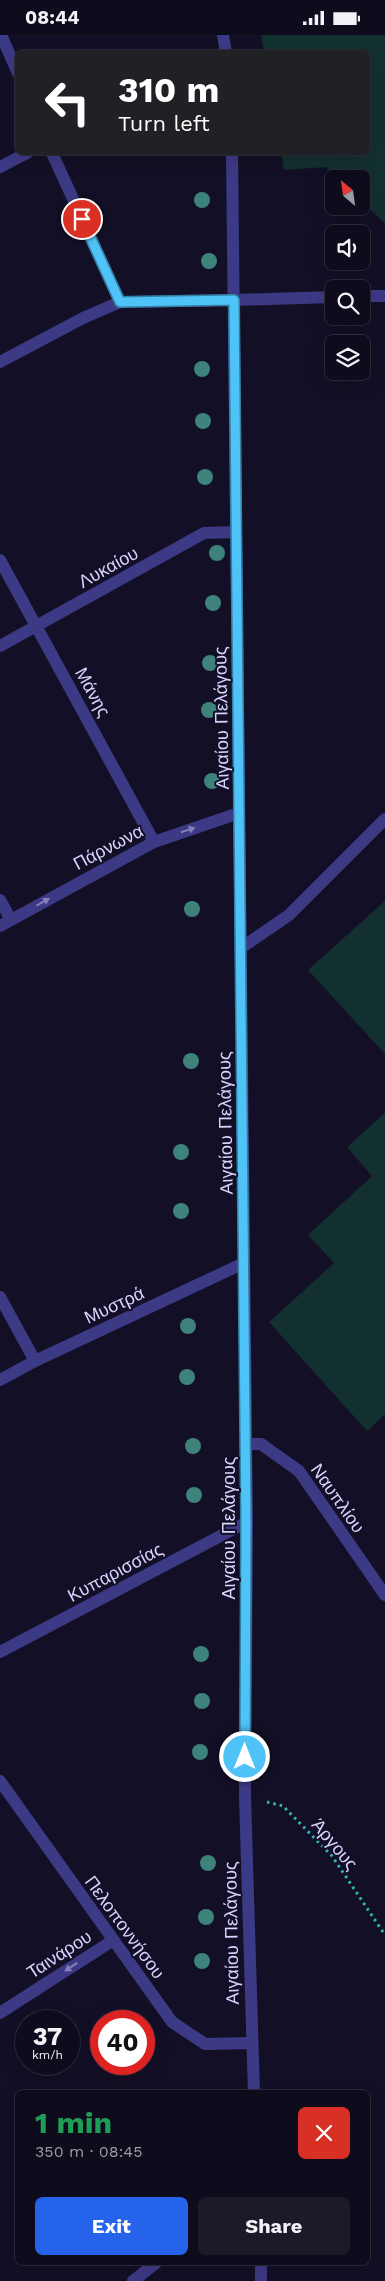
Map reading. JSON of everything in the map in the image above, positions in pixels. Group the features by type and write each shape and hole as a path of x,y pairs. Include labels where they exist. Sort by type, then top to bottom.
{"street":[{"path":"1,35 15,66"},
{"path":"223,35 226,50"},
{"path":"0,167 23,155"},
{"path":"53,155 120,302"},
{"name":"Αιγαίου Πελάγους","path":"232,155 246,1444 245,1796 254,2090"},
{"path":"370,296 385,296"},
{"path":"0,362 82,318 120,302 325,297"},
{"name":"Λυκαίου","path":"0,646 204,533 236,532"},
{"name":"Μάνης","path":"0,560 154,842"},
{"name":"Πάρνωνα","path":"5,923 154,842 239,813"},
{"path":"241,948 289,915 385,819"},
{"path":"0,900 5,923"},
{"name":"Μυστρά","path":"0,1380 35,1361 244,1263"},
{"path":"0,1297 35,1361"},
{"name":"Ναυπλίου","path":"246,1444 261,1444 299,1471 385,1595"},
{"name":"Κυπαρισσίας","path":"0,1652 246,1522"},
{"name":"Πελοποννήσου","path":"0,1781 112,1941 172,2022 205,2044 252,2043"},
{"name":"Ταινάρου","path":"0,2013 112,1941"},
{"path":"133,2281 153,2265"},
{"path":"261,2265 261,2281"}],"path":[{"name":"Άργους","path":"245,1796 283,1806 332,1856 385,1935"}],"green space":[{"path":"261,35 385,35 385,223 370,209 370,170 329,170 326,167 284,170 281,155 370,155 370,50 264,50"},
{"path":"385,901 385,1054 308,970"},
{"path":"385,1113 385,1414 367,1431 269,1322 334,1263 308,1235 372,1176 347,1147"}],"route":[{"path":"82,219 120,302 234,300 246,1522 245,1757"}]}
